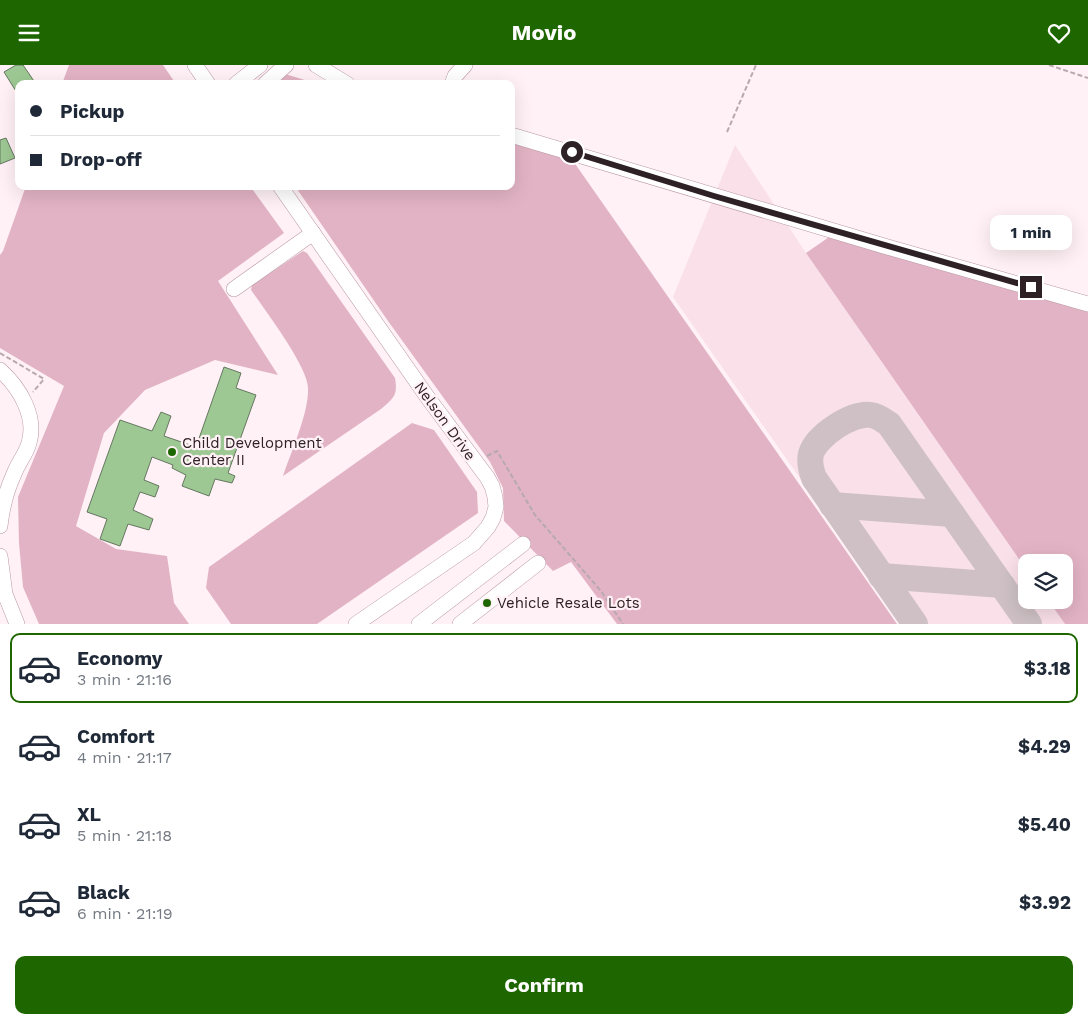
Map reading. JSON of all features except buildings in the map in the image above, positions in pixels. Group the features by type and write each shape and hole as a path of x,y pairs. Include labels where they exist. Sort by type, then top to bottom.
{"street":[{"path":"195,65 205,80"},
{"path":"241,80 260,65"},
{"path":"269,80 286,65"},
{"path":"316,65 340,80"},
{"path":"454,80 465,65"},
{"path":"515,136 1088,304"},
{"name":"Nelson Drive","path":"283,190 428,398 476,462 496,497 496,507 488,527 474,543 356,624"},
{"path":"234,289 313,233"},
{"path":"0,370 10,379 24,402 30,428 30,442 5,480 0,526"},
{"path":"419,624 523,544"},
{"path":"0,557 5,594 16,624"},
{"path":"460,624 538,563"}],"path":[{"path":"728,132 756,65"},
{"path":"1049,65 1088,78"},
{"path":"0,353 44,379 24,402"},
{"path":"476,462 497,451 534,515 601,591 623,624"}],"shaded area":[{"path":"69,65 163,65 173,80 63,80"},
{"path":"285,74 305,80 278,80"},
{"path":"515,141 571,158 897,624 617,624 571,562 553,571 504,521 503,488 490,462 388,321 298,190 515,190"},
{"path":"735,145 806,253 1018,557 1018,609 1054,609 1065,624 902,624 673,297"},
{"path":"25,190 253,190 284,233 218,281 278,375 215,360 145,390 104,433 76,526 116,549 167,556 174,603 189,624 39,624 23,587 19,543 18,497 64,386 0,348 0,255"},
{"path":"832,235 1088,312 1088,624 1065,624 1054,609 1073,609 1073,554 1018,554 1018,558 806,253"},
{"path":"303,251 307,253 395,378 396,388 392,399 381,409 283,476 303,421 308,388 294,353 251,290 252,285"},
{"path":"412,423 434,430 477,492 478,513 317,624 231,624 206,588 209,567"}],"taxiway":[{"path":"915,624 814,478 812,472 810,457 814,447 827,433 854,417 871,415 889,424 1029,624"},
{"path":"832,505 952,514"},
{"path":"881,576 1002,585"}],"place":[{"name":"Child Development Center II","path":"172,452"},
{"name":"Vehicle Resale Lots","path":"487,603"}],"route":[{"path":"572,152 714,196 1031,287"}]}
